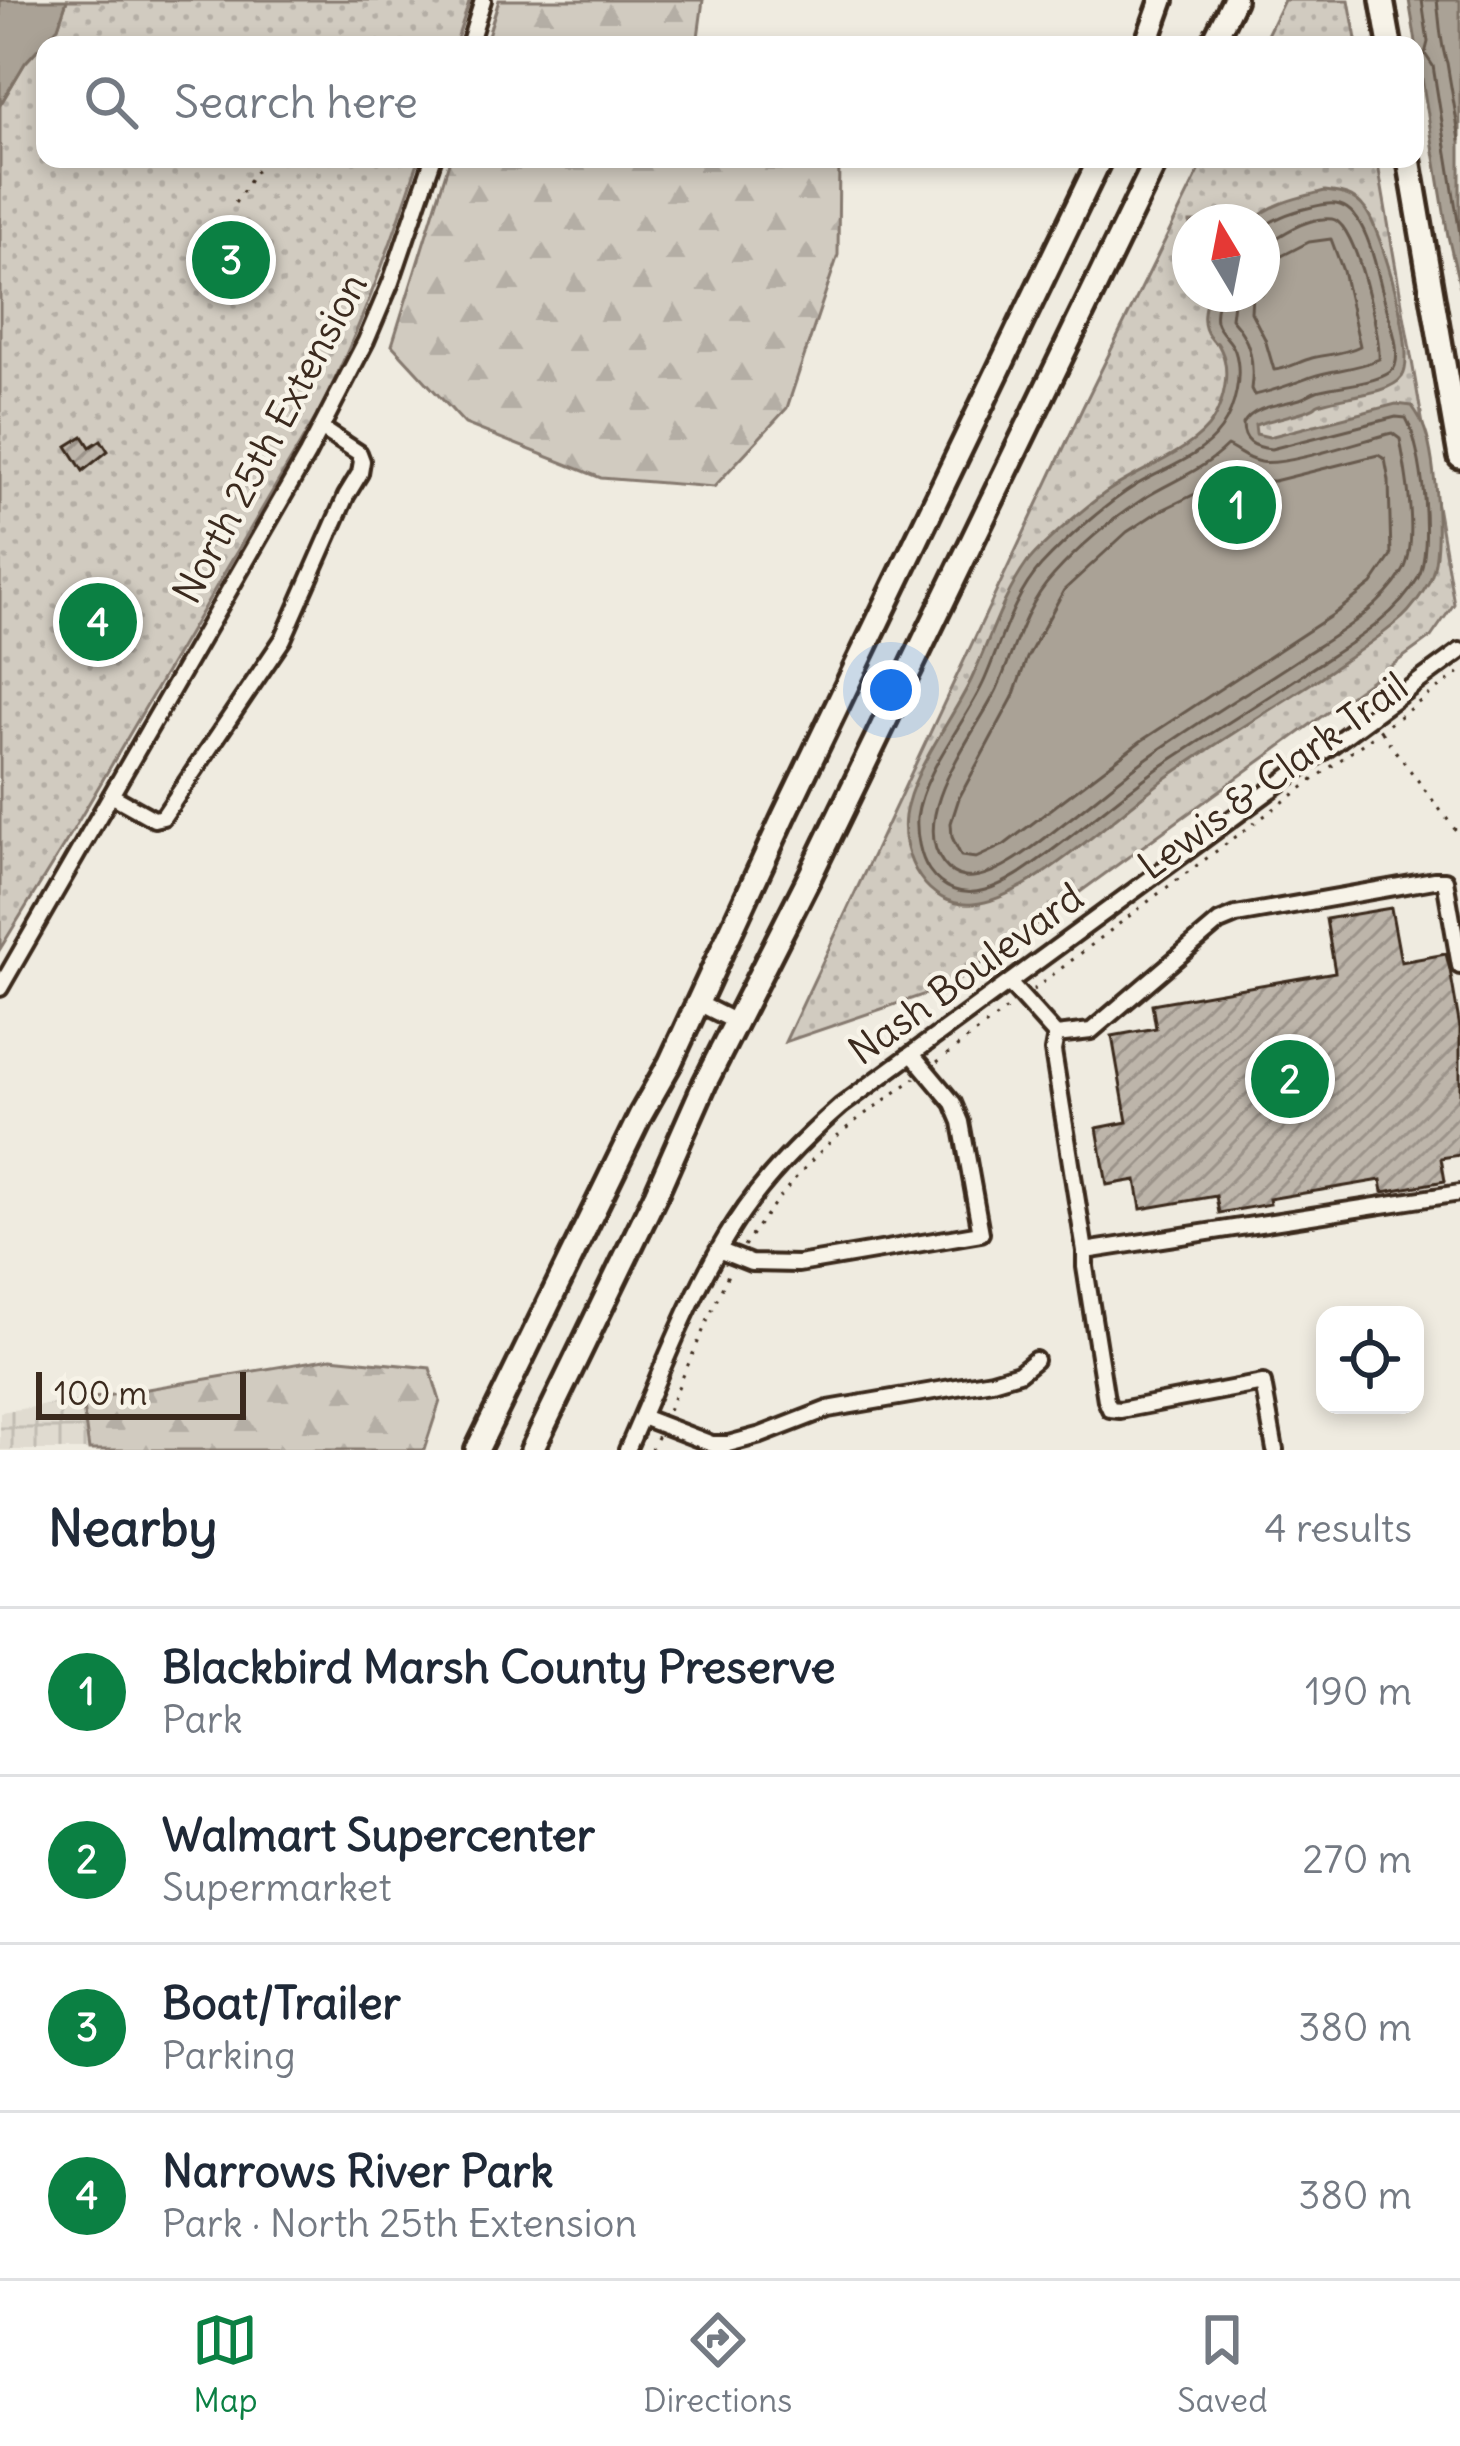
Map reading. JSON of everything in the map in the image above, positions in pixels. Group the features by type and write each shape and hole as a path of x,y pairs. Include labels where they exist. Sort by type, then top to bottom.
{"highway":[{"path":"1149,36 1162,0"},
{"path":"1216,36 1234,0"},
{"path":"1382,0 1388,36"},
{"path":"477,1450 698,1004 1096,168"},
{"path":"532,1450 1153,168"},
{"path":"1411,168 1460,457"}],"street":[{"path":"472,36 483,0"},
{"name":"North 25th Extension","path":"0,988 321,428 383,302 430,168"},
{"path":"111,795 154,819 163,817 283,639 360,473 358,453 321,428"},
{"name":"Nash Boulevard","path":"627,1450 718,1250 764,1183 812,1132 1460,651"},
{"path":"1056,1035 1091,1031 1219,922 1235,915 1434,880 1445,880 1460,966"},
{"path":"1009,983 1056,1035"},
{"path":"698,1004 736,1022"},
{"path":"1056,1035 1053,1052 1110,1409 1262,1383 1275,1450"},
{"path":"718,1250 769,1265 798,1264 981,1233 961,1122 953,1103 912,1054"},
{"path":"1085,1251 1460,1193"},
{"path":"642,1417 712,1444 728,1444 828,1409 992,1381 1019,1372 1035,1360"}],"path":[{"path":"235,203 257,168"},
{"name":"Lewis & Clark Trail","path":"651,1450 736,1259 809,1163 838,1136 1158,894 1460,672"},
{"path":"1380,731 1460,836"}],"shaded area":[{"path":"82,1400 89,1450 0,1450 0,1412"}],"green space":[{"path":"67,0 470,0 458,36 50,36"},
{"path":"499,0 703,0 698,36 488,36"},
{"path":"1284,0 1349,0 1355,36 1266,36"},
{"path":"36,51 36,168 416,168 374,288 319,412 0,949 0,105"},
{"path":"447,168 839,168 838,255 787,408 714,487 601,478 465,424 392,345"},
{"path":"1201,168 1379,168 1454,604 1431,637 952,985 785,1042 1172,226 1172,312 1280,312 1280,204 1183,204"},
{"path":"331,1358 430,1368 440,1401 424,1450 89,1450 82,1400"}],"water":[{"path":"0,0 67,0 58,27 50,36 36,36 36,51 0,105"},
{"path":"1409,0 1460,0 1460,288 1424,91 1424,36 1415,36"},
{"path":"1325,191 1342,194 1365,209 1396,293 1406,365 1402,377 1388,387 1255,425 1256,434 1269,437 1396,404 1412,406 1425,430 1435,484 1436,551 1429,582 1383,634 1169,776 1047,871 995,899 973,904 942,898 912,863 905,816 915,781 972,678 1010,590 1033,556 1083,510 1192,442 1213,420 1226,376 1221,350 1205,327 1204,312 1280,312 1279,204"}],"building":[{"path":"83,436 90,447 101,440 108,451 83,471 67,446"},
{"path":"1391,908 1401,962 1446,954 1450,970 1460,1028 1460,1155 1441,1158 1445,1181 1383,1192 1381,1180 1269,1199 1270,1204 1219,1213 1216,1196 1141,1209 1136,1180 1107,1185 1097,1128 1127,1122 1112,1036 1156,1028 1152,1004 1335,972 1326,919"}],"place":[{"name":"Boat/Trailer","path":"231,260"},
{"name":"Blackbird Marsh County Preserve","path":"1237,505"},
{"name":"Narrows River Park","path":"98,622"},
{"name":"Walmart Supercenter","path":"1290,1079"}]}
